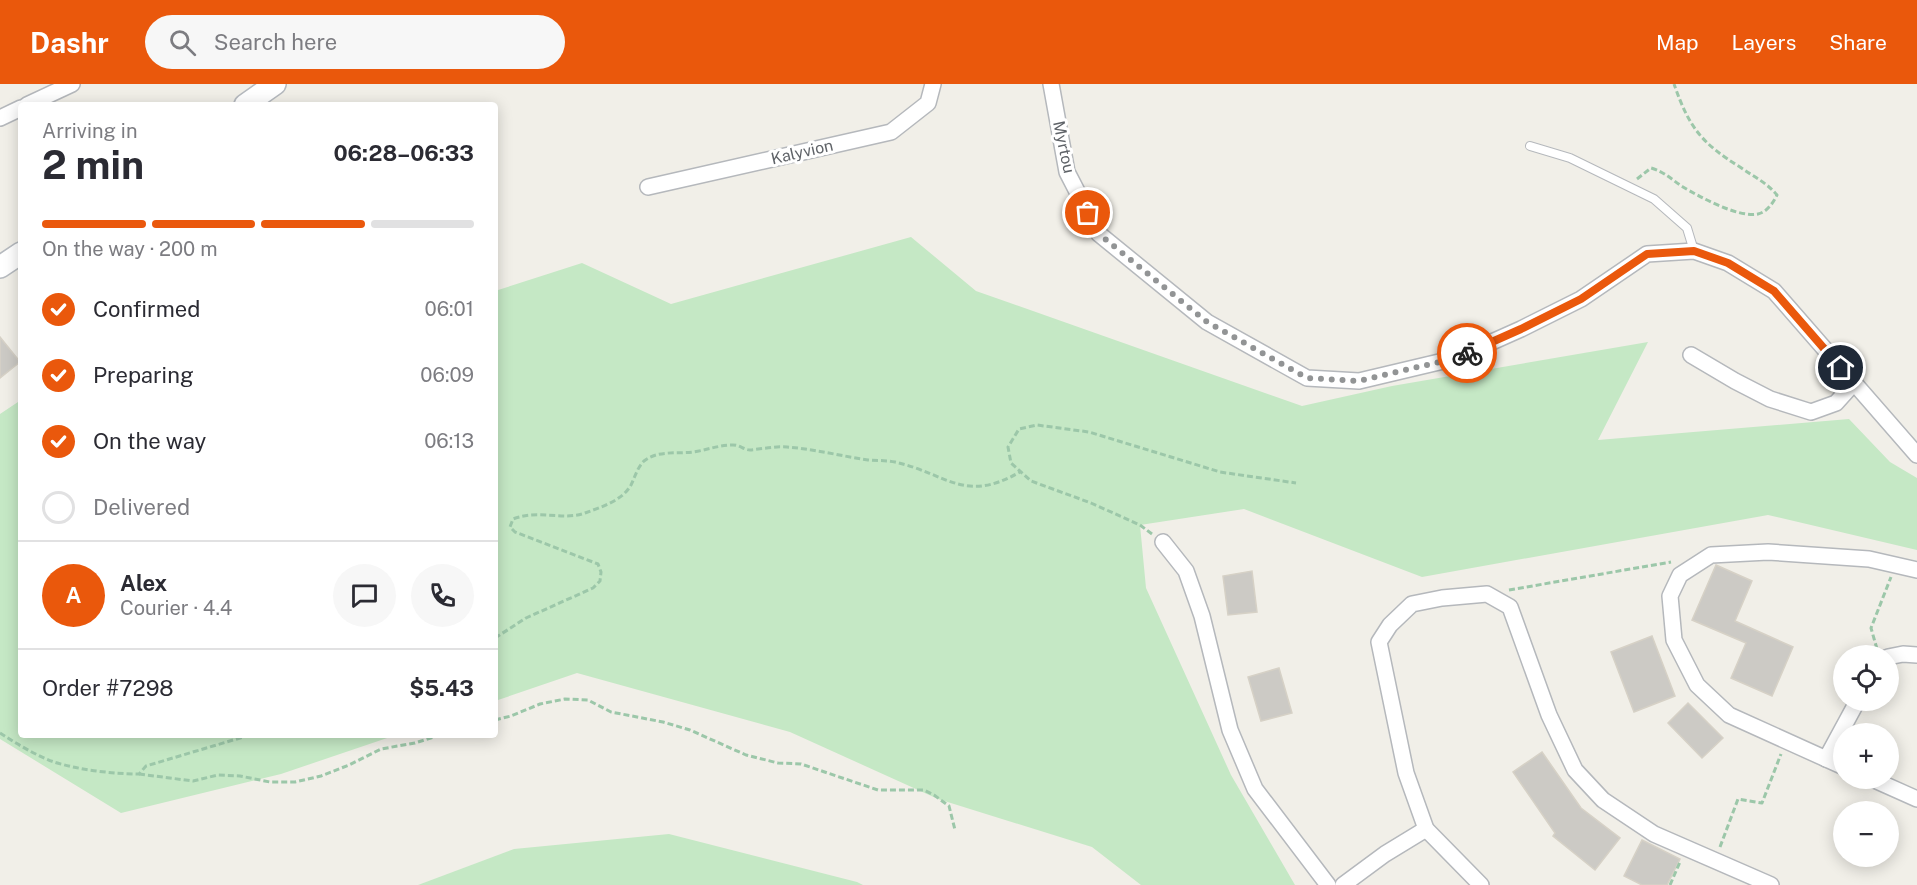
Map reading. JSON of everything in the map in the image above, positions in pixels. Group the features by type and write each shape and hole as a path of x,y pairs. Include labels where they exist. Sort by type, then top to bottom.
{"street":[{"path":"33,102 72,84"},
{"path":"249,102 275,84"},
{"name":"Kalyvion","path":"648,187 891,132 928,103 933,84"},
{"name":"Myrtou","path":"1051,84 1067,172 1099,234 1207,322 1307,378 1359,381 1456,358 1581,299 1647,254 1694,251 1728,263 1774,291 1917,455"},
{"path":"0,118 18,109"},
{"path":"0,267 18,255"},
{"path":"1691,356 1770,399 1811,412 1836,403 1854,383"},
{"path":"1163,542 1186,571 1199,607 1230,730 1255,789 1328,885"},
{"path":"1833,762 1729,715 1697,685 1674,639 1670,596 1680,575 1712,555 1768,552 1869,559 1917,570"},
{"path":"1481,885 1426,829 1406,773 1379,642 1390,625 1412,604 1442,598 1487,594 1510,608 1549,715 1575,770 1603,800 1654,834 1771,885"},
{"path":"1899,655 1917,655"},
{"path":"1826,759 1852,711"},
{"path":"1895,789 1917,799"},
{"path":"1343,885 1385,854 1426,829"}],"lane":[{"path":"1530,146 1570,158 1654,199 1688,228 1694,251"}],"path":[{"path":"1628,185 1651,168 1662,171 1683,187 1742,214 1759,214 1772,205 1777,195 1768,184 1722,156 1706,143 1693,128 1674,84"},
{"path":"1163,542 1140,525 1091,503 1032,481 1020,472 1011,463 1008,447 1019,429 1037,424 1089,432 1220,472 1296,483"},
{"path":"498,636 526,618 592,588 600,581 602,572 598,564 515,532 510,527 513,519 542,514 563,516 581,514 608,504 621,497 644,462 656,455 695,452 718,445 737,445 747,450 784,447 894,462 968,487 989,486 1020,472"},
{"path":"1487,594 1676,561"},
{"path":"1876,645 1871,628 1897,564"},
{"path":"498,719 540,704 565,699 588,699 611,712 663,722 690,730 746,754 778,763 801,764 878,790 924,790 949,806 955,830"},
{"path":"0,733 28,750 57,763 81,768 193,781 218,775 240,776 270,782 295,782 321,776 381,749 431,738"},
{"path":"139,774 146,766 240,738"},
{"path":"1715,860 1738,799 1761,804 1786,741"},
{"path":"1670,885 1685,847"}],"green space":[{"path":"911,237 976,291 1302,406 1392,386 1648,342 1598,440 1849,419 1890,462 1917,478 1917,550 1768,515 1422,577 1244,509 1140,525 1146,588 1231,775 1295,885 1141,885 1092,847 938,799 790,732 577,673 498,700 498,290 582,263 671,304"},
{"path":"18,402 18,738 387,738 281,774 121,813 0,739 0,414"},
{"path":"669,834 863,885 418,885 514,849"}],"building":[{"path":"0,337 18,360 18,364 0,378"},
{"path":"1716,565 1752,581 1735,621 1793,647 1772,696 1731,678 1746,643 1692,620"},
{"path":"1252,571 1257,612 1228,615 1223,576"},
{"path":"1652,636 1675,696 1634,712 1611,652"},
{"path":"1279,668 1292,713 1261,721 1248,677"},
{"path":"1688,703 1723,738 1702,758 1668,723"},
{"path":"1542,752 1581,808 1620,838 1595,870 1553,836 1555,833 1513,772"},
{"path":"1642,840 1680,859 1667,885 1642,885 1624,876"}],"way so far":[{"path":"1088,213 1099,234 1207,322 1307,378 1359,381 1456,358 1467,353"}],"route":[{"path":"1467,353 1581,299 1647,254 1694,251 1728,263 1774,291 1841,368"}]}
